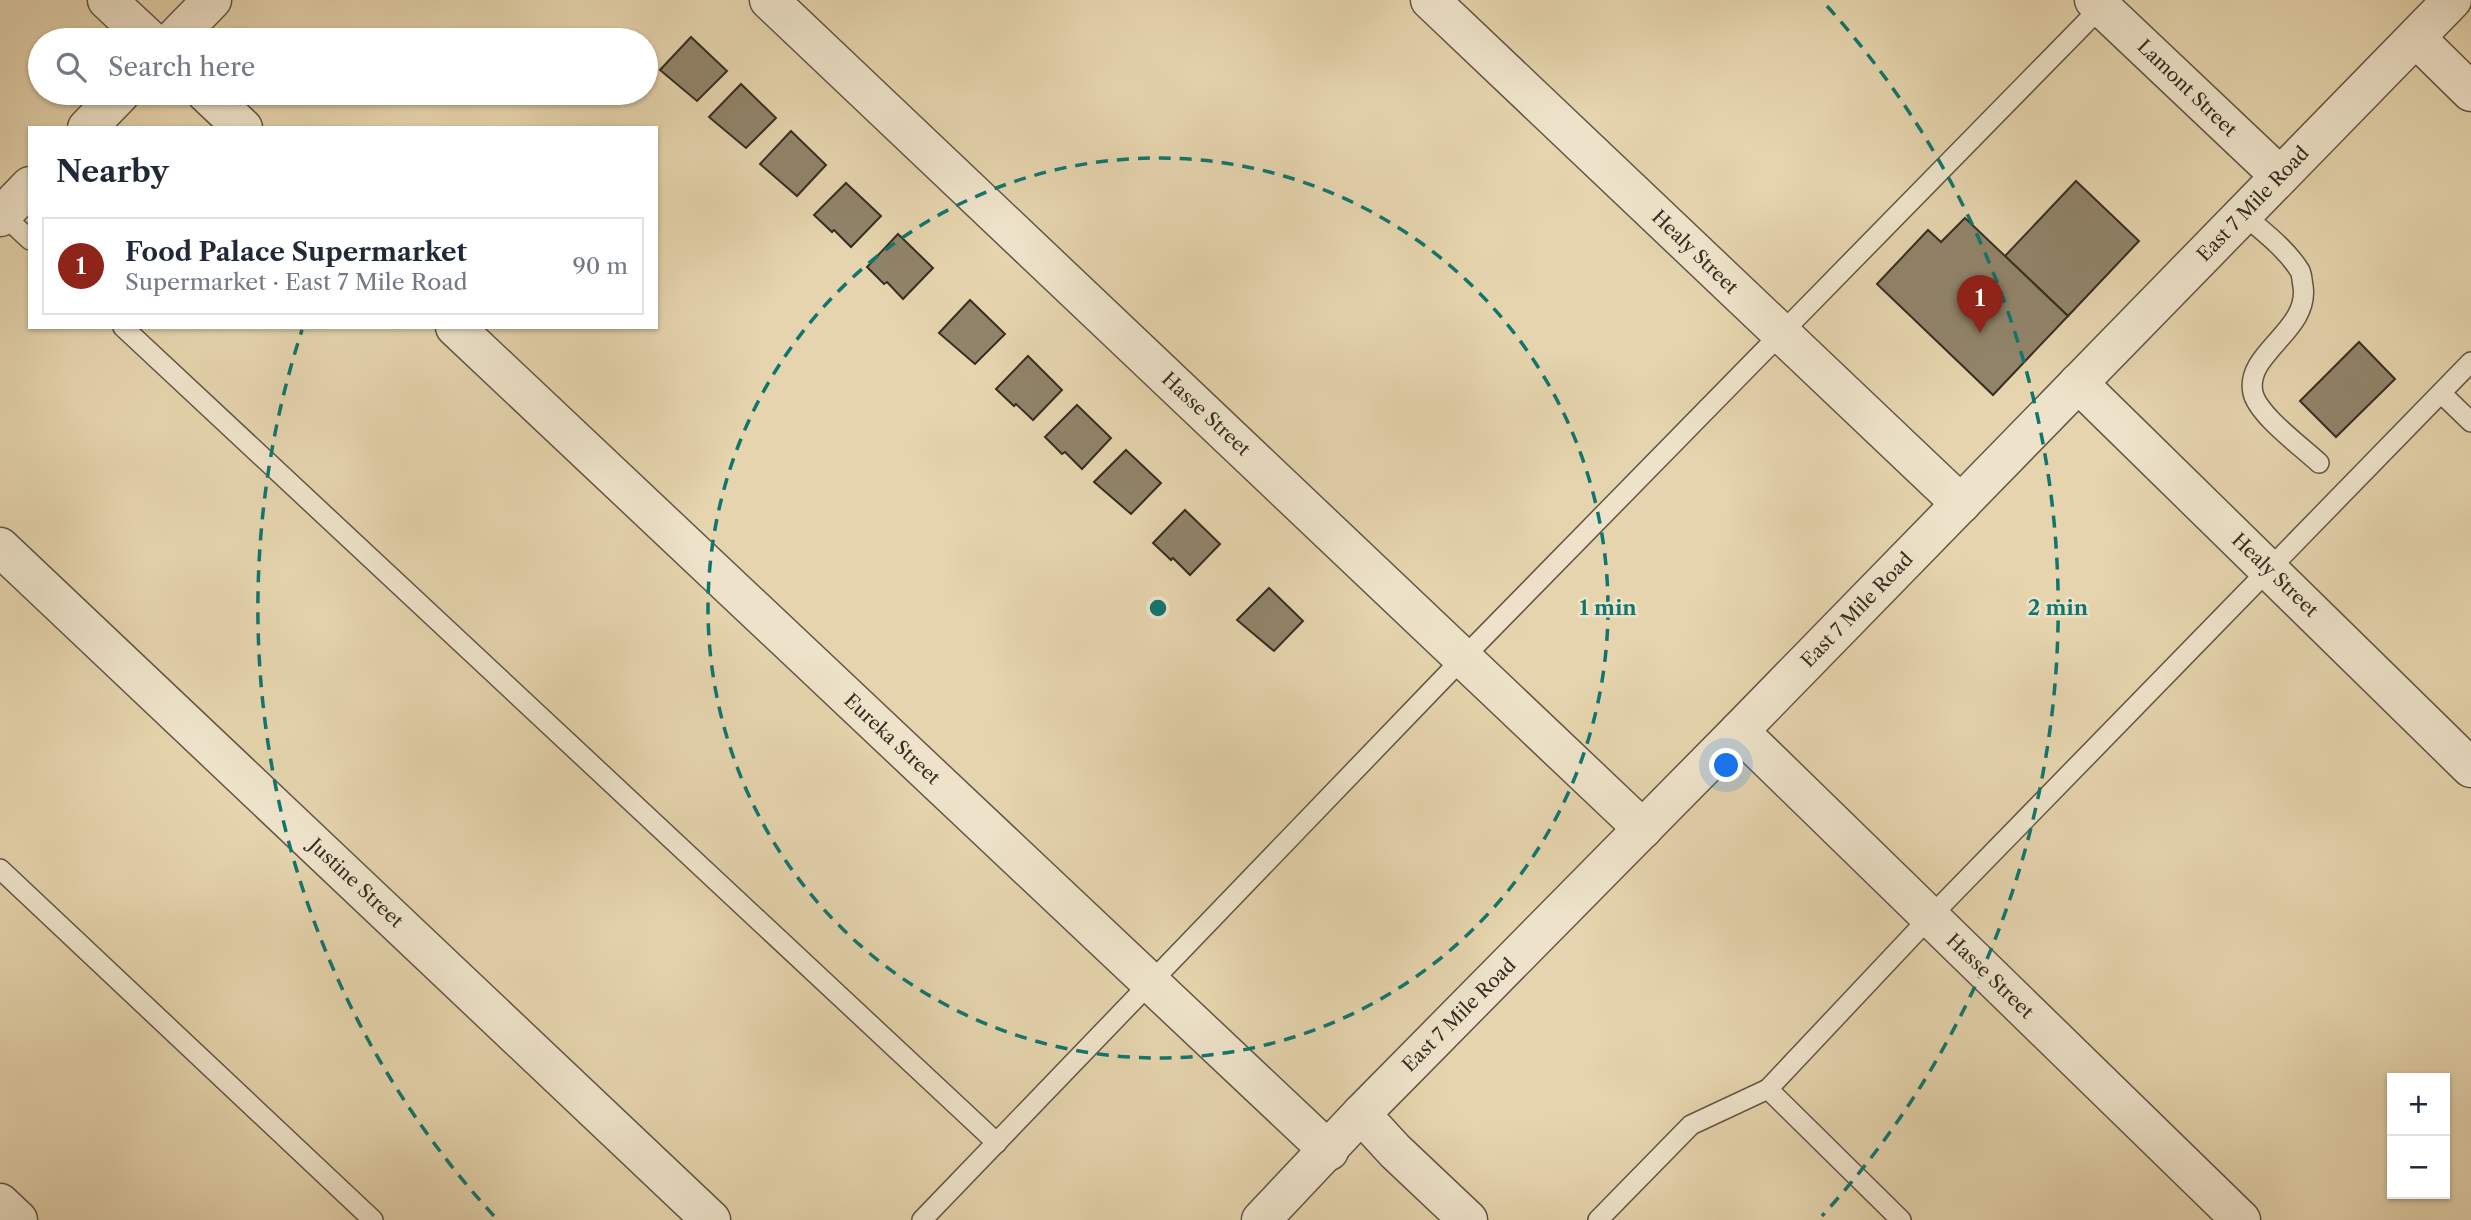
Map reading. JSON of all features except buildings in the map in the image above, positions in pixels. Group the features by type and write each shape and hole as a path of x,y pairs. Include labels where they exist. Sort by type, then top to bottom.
{"street":[{"path":"107,0 137,28"},
{"path":"185,28 212,0"},
{"name":"Hasse Street","path":"769,0 1643,829"},
{"name":"Healy Street","path":"1430,0 1961,504"},
{"name":"East 7 Mile Road","path":"1261,1220 1329,1151 1361,1114 2452,0"},
{"name":"Lamont Street","path":"2101,2 2280,176"},
{"path":"2416,38 2471,92"},
{"path":"89,126 109,105"},
{"path":"219,105 241,126"},
{"path":"1,214 28,188"},
{"name":"Eureka Street","path":"456,329 1329,1151"},
{"name":"Healy Street","path":"2078,383 2471,768"},
{"name":"Justine Street","path":"0,547 711,1220"},
{"name":"Hasse Street","path":"1739,731 2241,1220"},
{"path":"1361,1114 1395,1151 1468,1220"},
{"path":"0,1202 19,1220"}],"lane":[{"path":"922,1220 1463,659 1782,335 2101,2"},
{"path":"1,214 28,238"},
{"path":"2243,214 2285,252 2301,273 2305,298 2290,328 2261,360 2252,376 2253,395 2265,412 2319,463"},
{"path":"125,329 997,1143"},
{"path":"1598,1220 1691,1125 1768,1089 1930,917 2471,362"},
{"path":"2441,393 2471,422"},
{"path":"0,869 373,1220"},
{"path":"1768,1089 1902,1220"}],"place":[{"name":"Food Palace Supermarket","path":"1980,333"}]}
